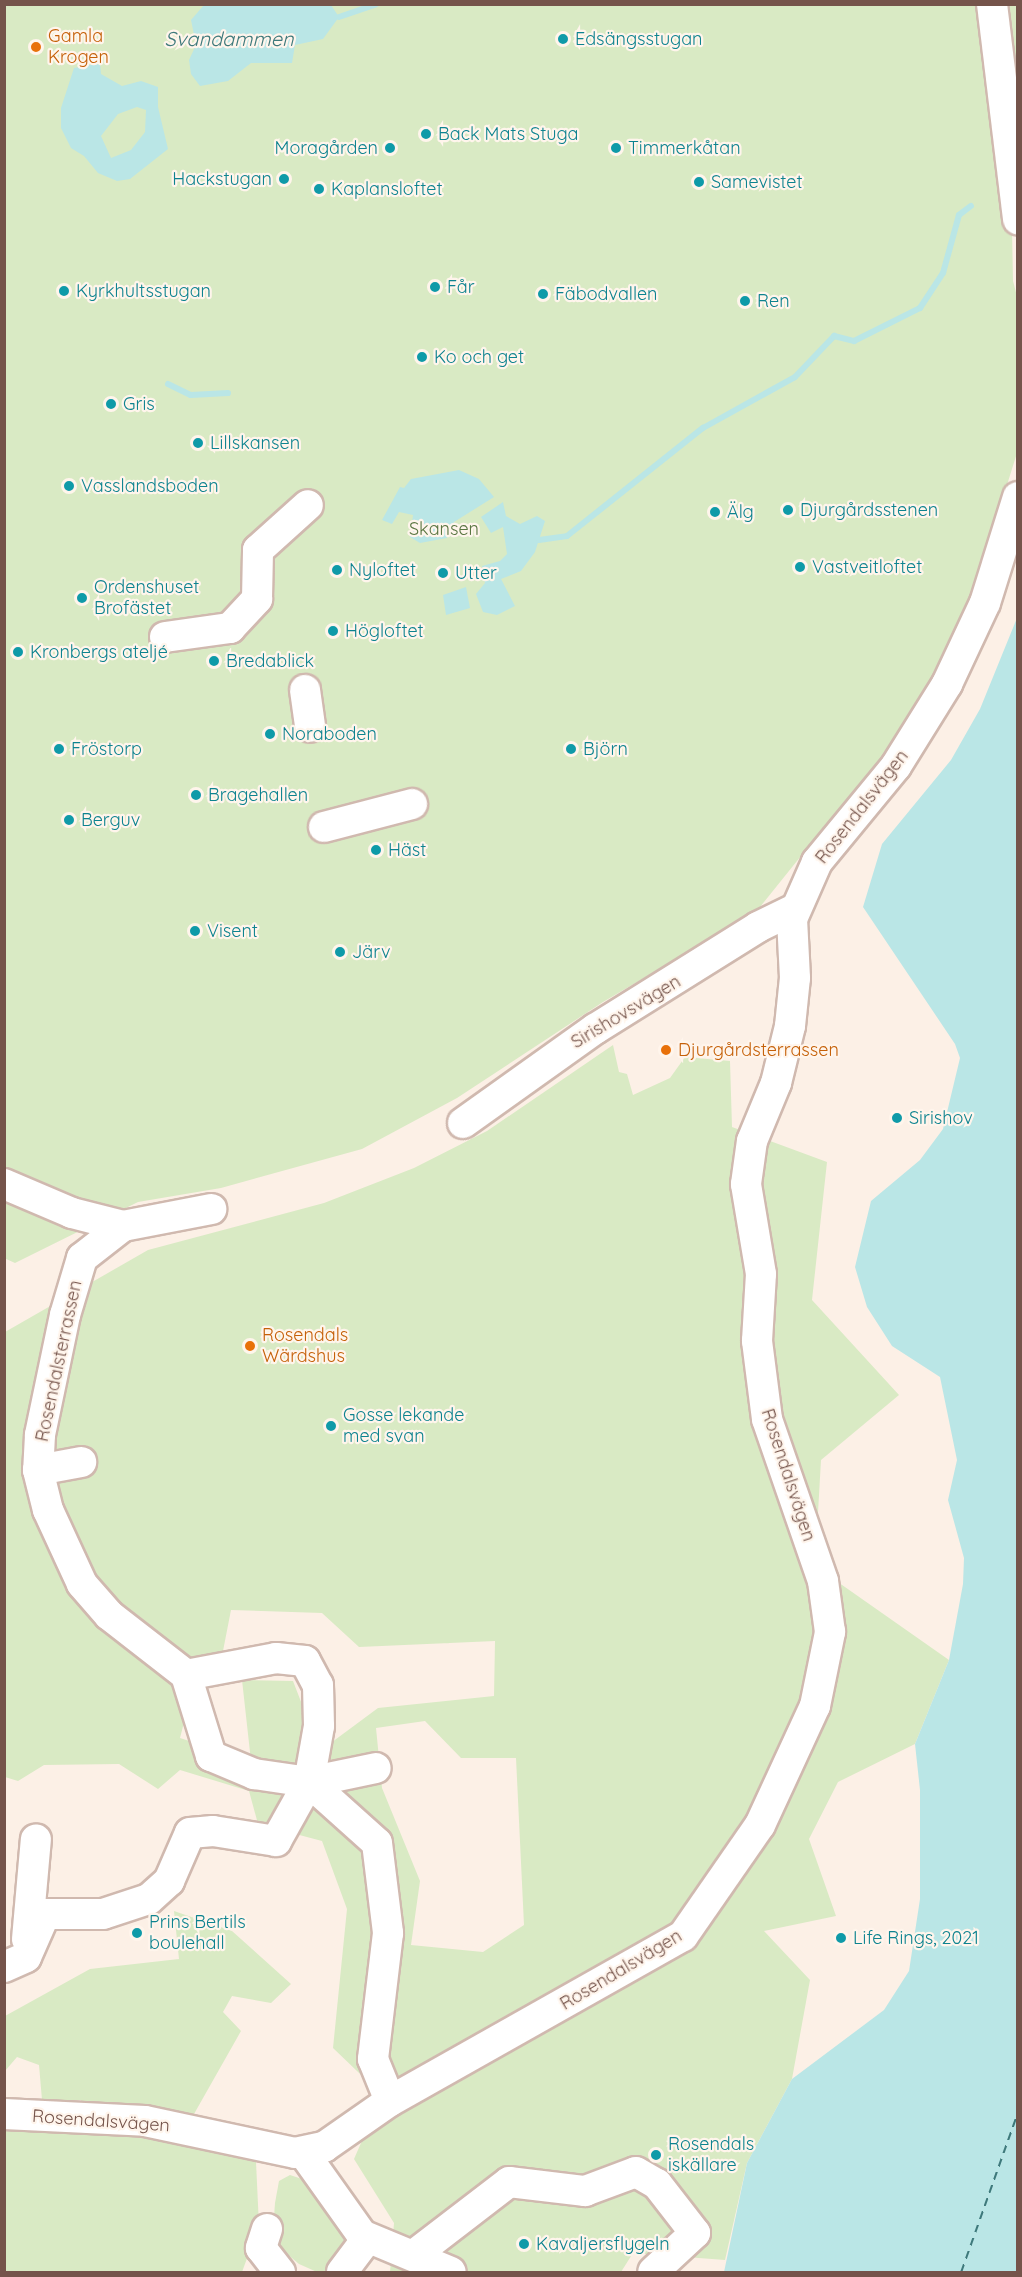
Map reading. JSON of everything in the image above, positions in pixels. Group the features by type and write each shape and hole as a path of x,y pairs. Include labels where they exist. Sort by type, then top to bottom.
{"street":[{"path":"992,4 1017,219"},
{"name":"Rosendalsvägen","path":"4,2114 145,2121 189,2127 264,2150 303,2152 324,2147 390,2101 684,1936 760,1825 815,1706 830,1632 823,1581 767,1419 757,1341 761,1274 746,1184 752,1141 776,1083 790,1026 795,909 817,862 896,766 947,684 985,603 1017,497"},
{"path":"165,637 230,627 257,599 258,550 308,505"},
{"path":"305,690 310,727"},
{"path":"324,827 412,804"},
{"name":"Sirishovsvägen","path":"463,1123 595,1029 758,927 795,909"},
{"path":"4,1184 72,1213 123,1226 211,1209"},
{"name":"Rosendalsterrassen","path":"123,1226 82,1258 65,1315 40,1435 38,1470 48,1510 82,1584 109,1615 186,1676"},
{"path":"38,1470 81,1462"},
{"path":"15,1962 45,1914 103,1914 149,1899 170,1881 190,1833 213,1831 276,1841 309,1782 319,1726 318,1685 305,1661 276,1658 186,1676 211,1756 254,1774 309,1782 376,1768"},
{"path":"309,1782 377,1843 388,1933 373,2059 390,2101"},
{"path":"15,1962 36,1839"},
{"path":"303,2152 365,2242 342,2272"},
{"path":"414,2255 509,2182 585,2190 636,2172 657,2184 695,2233 653,2272"},
{"path":"267,2229 261,2248 280,2272"},
{"path":"362,2235 451,2272"}],"green space":[{"name":"Skansen","path":"4,5 978,5 1012,228 1013,281 1018,300 1017,453 958,641 890,761 805,851 756,912 603,1002 457,1098 362,1149 221,1188 138,1202 15,1263 4,1258"},
{"path":"1005,5 1017,5 1017,151"},
{"path":"613,1045 619,1072 627,1074 633,1095 670,1078 685,1057 730,1061 732,1127 827,1162 812,1300 899,1395 821,1460 815,1566 949,1660 915,1744 838,1782 809,1839 836,1916 764,1931 810,1980 792,2079 747,2163 725,2260 633,2253 621,2272 390,2272 394,2223 354,2159 382,2095 333,2048 347,1909 322,1841 258,1824 249,1791 180,1770 158,1789 119,1764 44,1765 18,1781 5,1777 5,1332 148,1250 324,1203 414,1168 487,1131","holes":["231,1610 322,1613 359,1647 495,1641 494,1696 378,1708 320,1751 293,1681 242,1680 251,1761 180,1738 194,1683 223,1651","425,1721 461,1758 516,1758 524,1925 483,1952 411,1945 420,1881 382,1788 376,1728"]},
{"path":"174,1911 232,1931 291,1984 271,2003 232,1996 223,2012 241,2031 194,2114 138,2109 85,2110 81,2100 42,2100 39,2065 17,2057 5,2071 5,2016 90,1969 179,1959"},
{"path":"5,2127 163,2138 250,2155 256,2162 259,2226 242,2272 5,2272"},
{"path":"290,2175 302,2179 318,2193 355,2246 334,2272 317,2272 299,2264 280,2248 273,2231 275,2203 279,2181"}],"water":[{"name":"Svandammen","path":"204,5 331,5 339,17 323,39 295,45 292,63 251,63 228,81 200,86 191,74 189,60 196,45 191,20"},
{"path":"100,63 101,74 122,86 141,81 158,87 158,107 168,149 130,179 117,181 98,173 84,156 71,148 61,128 61,108 74,68","holes":["137,107 146,110 145,132 131,150 111,158 101,136 118,114"]},
{"path":"459,470 479,479 494,497 454,522 447,538 420,543 410,537 413,515 399,512 392,524 382,520 400,487 404,488 411,479"},
{"path":"503,502 506,516 520,524 537,516 545,521 535,552 521,571 501,579 515,606 497,615 483,612 476,594 485,583 482,566 500,561 507,554 503,527 491,533 481,517"},
{"path":"466,587 470,608 446,615 443,595"},
{"path":"1017,618 1017,2272 724,2272 747,2163 792,2079 884,2010 909,1971 920,1899 920,1790 915,1744 949,1660 963,1584 964,1558 948,1500 957,1460 940,1377 892,1346 867,1307 855,1267 871,1201 920,1160 943,1129 960,1058 955,1044 863,907 882,844 951,760 980,709"}],"waterway":[{"path":"339,17 376,4"},
{"path":"539,540 567,536 703,428 795,377 834,336 854,341 920,308 943,273 959,215 971,206"},
{"path":"168,384 191,395 228,393"}],"ferry route":[{"path":"961,2272 1018,2112"}],"place":[{"name":"Edsängsstugan","path":"563,39"},
{"name":"Gamla Krogen","path":"36,47"},
{"name":"Back Mats Stuga","path":"426,134"},
{"name":"Moragården","path":"390,148"},
{"name":"Timmerkåtan","path":"616,148"},
{"name":"Hackstugan","path":"284,179"},
{"name":"Samevistet","path":"699,182"},
{"name":"Kaplansloftet","path":"319,189"},
{"name":"Får","path":"435,287"},
{"name":"Kyrkhultsstugan","path":"64,291"},
{"name":"Fäbodvallen","path":"543,294"},
{"name":"Ren","path":"745,301"},
{"name":"Ko och get","path":"422,357"},
{"name":"Gris","path":"111,404"},
{"name":"Lillskansen","path":"198,443"},
{"name":"Vasslandsboden","path":"69,486"},
{"name":"Djurgårdsstenen","path":"788,510"},
{"name":"Älg","path":"715,512"},
{"name":"Vastveitloftet","path":"800,567"},
{"name":"Nyloftet","path":"337,570"},
{"name":"Utter","path":"443,573"},
{"name":"Ordenshuset Brofästet","path":"82,598"},
{"name":"Högloftet","path":"333,631"},
{"name":"Kronbergs ateljé","path":"18,652"},
{"name":"Bredablick","path":"214,661"},
{"name":"Noraboden","path":"270,734"},
{"name":"Fröstorp","path":"59,749"},
{"name":"Björn","path":"571,749"},
{"name":"Bragehallen","path":"196,795"},
{"name":"Berguv","path":"69,820"},
{"name":"Häst","path":"376,850"},
{"name":"Visent","path":"195,931"},
{"name":"Järv","path":"340,952"},
{"name":"Djurgårdsterrassen","path":"666,1050"},
{"name":"Sirishov","path":"897,1118"},
{"name":"Rosendals Wärdshus","path":"250,1346"},
{"name":"Gosse lekande med svan","path":"331,1426"},
{"name":"Prins Bertils boulehall","path":"137,1933"},
{"name":"Life Rings, 2021","path":"841,1938"},
{"name":"Rosendals iskällare","path":"656,2155"},
{"name":"Kavaljersflygeln","path":"524,2244"}]}
